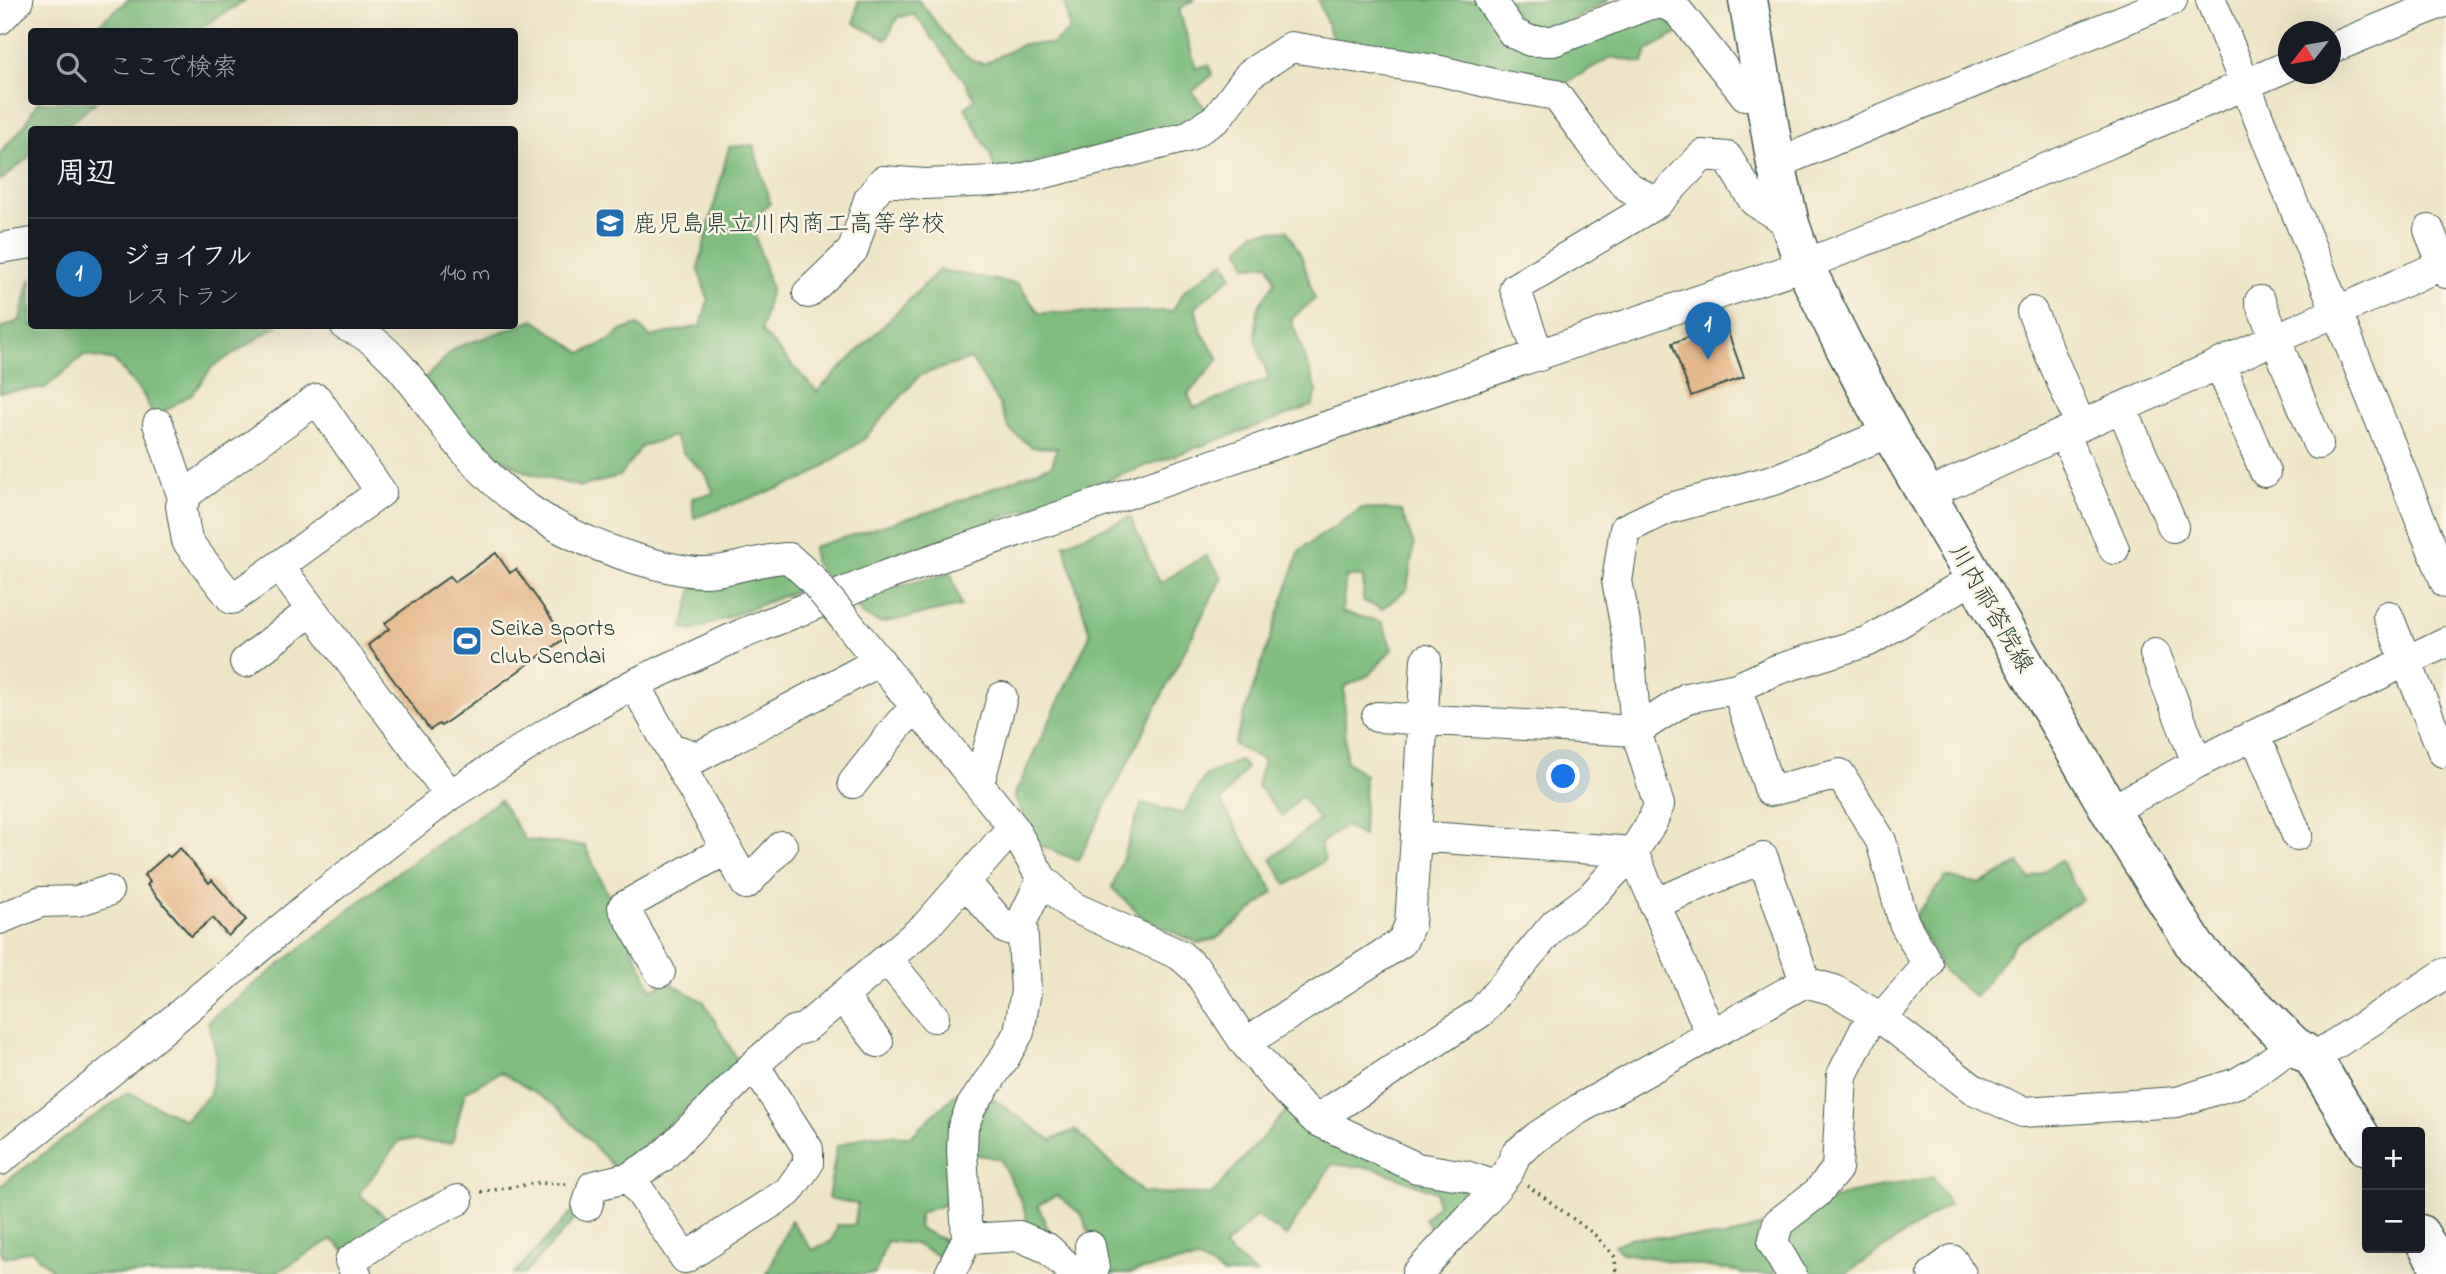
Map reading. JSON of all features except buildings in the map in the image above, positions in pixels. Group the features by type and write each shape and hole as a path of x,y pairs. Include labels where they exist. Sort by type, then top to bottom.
{"main road":[{"name":"川内祁答院線","path":"1748,0 1776,164 1790,224 1804,265 1890,432 2110,811 2197,949 2303,1052 2362,1140"},
{"path":"2425,1242 2444,1274"}],"street":[{"path":"0,19 18,0"},
{"path":"1490,0 1513,33 1530,41 1553,41 1647,5 1662,3 1677,9 1745,95 1763,93"},
{"path":"1776,164 2172,0"},
{"path":"2211,0 2446,583"},
{"path":"2341,44 2446,1"},
{"path":"808,293 853,250 869,199 883,181 925,184 1017,180 1187,136 1217,118 1250,74 1291,47 1441,71 1556,95 1599,154 1627,186 1657,203"},
{"path":"0,1160 151,1039 320,897 450,795 559,726 634,684 741,634 890,574 1804,265 2099,147 2278,70"},
{"path":"1539,356 1516,288 1657,203 1703,155 1727,157 1754,201 1790,224"},
{"path":"1927,494 2445,267 2429,230"},
{"path":"0,248 28,244"},
{"path":"2260,301 2318,444"},
{"path":"2032,312 2114,549"},
{"path":"351,329 383,349 413,383 480,470 514,499 552,524 597,546 654,565 704,572 789,558 811,578 1013,827 1042,879 1073,907 1180,955 1197,970 1245,1043 1287,1092 1316,1120 1417,1168 1466,1176 1502,1178"},
{"path":"2220,365 2265,472"},
{"path":"317,399 381,492 279,566 232,599 187,541 181,506 189,492 317,399"},
{"path":"2122,408 2173,527"},
{"path":"158,424 184,501"},
{"path":"1316,1120 1481,1012 1555,924 1591,897 1633,852 1652,822 1659,804 1636,731 1629,644 1617,581 1625,529 1667,509 1777,479 1890,432"},
{"path":"279,566 450,795"},
{"path":"1377,717 1636,731 1687,698 1737,688 1776,670 1869,641 1974,578"},
{"path":"245,662 312,610"},
{"path":"2388,616 2443,752"},
{"path":"2110,811 2197,763 2446,642"},
{"path":"2155,654 2197,763"},
{"path":"1245,1043 1402,942 1410,924 1426,660"},
{"path":"670,748 698,757 880,661"},
{"path":"634,684 747,884 782,846"},
{"path":"1737,688 1770,792 1840,774 1881,841 1904,923 1928,965 1877,1016 1842,1075 1837,1169 1816,1193 1778,1223 1773,1243 1791,1274"},
{"path":"979,784 1002,697"},
{"path":"853,783 900,723 918,707"},
{"path":"2255,735 2297,835"},
{"path":"590,1196 630,1177 661,1158 754,1065 793,1031 805,1028 927,925 1013,827"},
{"path":"1416,836 1633,852"},
{"path":"660,972 622,907 727,849"},
{"path":"1633,852 1711,1034"},
{"path":"1654,904 1763,858 1805,982"},
{"path":"950,1274 967,1239 963,1127 971,1107 1019,1032 1026,991 1022,921 1042,879"},
{"path":"965,882 1006,929"},
{"path":"0,919 41,902 76,901 108,891"},
{"path":"887,959 934,1017"},
{"path":"1417,1274 1484,1202 1516,1154 1538,1136 1579,1108 1805,982 1834,990 1877,1016 1973,1089 2023,1112 2176,1102 2236,1083 2303,1052 2446,973"},
{"path":"842,997 878,1042"},
{"path":"630,1177 685,1258 788,1192 808,1164 808,1149 754,1065"},
{"path":"356,1274 350,1261 393,1232 457,1200"},
{"path":"967,1239 1020,1236 1047,1248 1073,1273 1094,1268 1090,1246"},
{"path":"1933,1274 1952,1260 1961,1274"}],"path":[{"path":"1502,1178 1594,1234 1615,1257 1616,1274"},
{"path":"457,1200 495,1188 536,1182 590,1196"}],"green space":[{"path":"128,0 246,0 200,28 94,28"},
{"path":"918,0 963,54 984,64 1023,44 1052,44 1070,30 1064,0 1194,0 1179,9 1196,68 1209,65 1212,75 1192,92 1208,112 1188,125 995,172 991,155 965,108 975,99 915,15 898,17 886,40 854,23 858,2"},
{"path":"1318,0 1478,0 1508,41 1657,13 1680,32 1647,50 1643,63 1611,57 1564,84 1335,44"},
{"path":"1503,0 1610,0 1550,31 1528,28"},
{"path":"36,105 92,105 66,126 28,126 28,158 0,181 0,153 26,124"},
{"path":"753,145 770,203 751,222 771,288 761,331 817,392 939,270 1018,284 1039,313 1172,311 1185,290 1225,261 1232,276 1195,307 1201,331 1219,359 1188,394 1194,408 1269,379 1255,339 1258,307 1275,282 1269,264 1246,266 1240,248 1255,232 1287,230 1301,255 1315,299 1291,319 1317,391 1312,406 840,576 824,576 814,561 813,547 941,508 1052,465 1057,448 1032,447 1010,430 999,404 971,359 920,375 863,440 805,479 694,518 692,498 714,493 706,474 684,454 674,436 642,446 620,476 581,487 528,473 479,446 422,381 455,348 509,329 518,329 518,326 534,320 582,353 611,340 621,331 638,325 650,337 701,326 708,300 698,268 729,147"},
{"path":"28,289 28,329 272,329 212,367 194,392 154,418 144,396 115,361 84,355 45,388 0,392 0,329 20,320"},
{"path":"1362,508 1401,511 1414,545 1407,589 1382,609 1363,601 1363,577 1346,576 1342,612 1382,622 1392,649 1371,674 1344,687 1346,761 1365,775 1363,836 1345,826 1320,844 1325,860 1287,885 1271,859 1319,820 1301,796 1282,816 1257,785 1264,760 1234,745 1300,550"},
{"path":"1130,517 1160,583 1206,555 1222,577 1078,861 1035,843 1014,796 1090,635 1064,544"},
{"path":"787,568 804,588 692,631 683,628 695,580 725,585"},
{"path":"951,573 961,606 881,623 862,615 852,598"},
{"path":"1240,760 1246,768 1221,802 1274,892 1216,939 1198,943 1144,919 1112,888 1142,803 1183,814 1205,776"},
{"path":"500,800 525,840 585,846 652,990 668,982 704,1002 739,1063 616,1169 556,1106 501,1072 465,1092 452,1143 400,1140 359,1194 392,1222 346,1252 332,1239 274,1274 56,1274 31,1250 5,1258 0,1250 0,1186 128,1092 185,1120 210,1094 217,1057 208,1021 395,874"},
{"path":"2061,860 2082,899 2015,944 1975,997 1942,969 1914,917 1946,877 1980,884 2019,863 2030,880"},
{"path":"963,1087 996,1101 1051,1140 1075,1130 1143,1193 1212,1194 1286,1111 1329,1140 1481,1193 1438,1236 1424,1220 1437,1205 1436,1192 1376,1169 1332,1164 1286,1236 1256,1216 1224,1247 1256,1274 1224,1274 1199,1260 1125,1274 1093,1274 1102,1266 1082,1215 1057,1195 1038,1205 1053,1242 1029,1232 1023,1205 1000,1159 954,1150 949,1203 920,1213 918,1228 950,1243 940,1257 915,1244 887,1241 875,1274 767,1274 791,1220 812,1250 832,1241 838,1225 854,1225 858,1204 828,1198 837,1146 868,1135 911,1136"},
{"path":"1933,1177 1949,1204 1846,1274 1803,1274 1787,1241 1808,1211 1847,1194"},
{"path":"576,1207 581,1213 524,1274 514,1274"},
{"path":"1767,1224 1774,1274 1741,1274 1622,1253 1614,1245 1633,1237 1728,1237"}],"place":[{"name":"鹿児島県立川内商工高等学校","path":"610,223"},
{"name":"ジョイフル","path":"1708,360"},
{"name":"Seika sports club Sendai","path":"467,641"}]}
